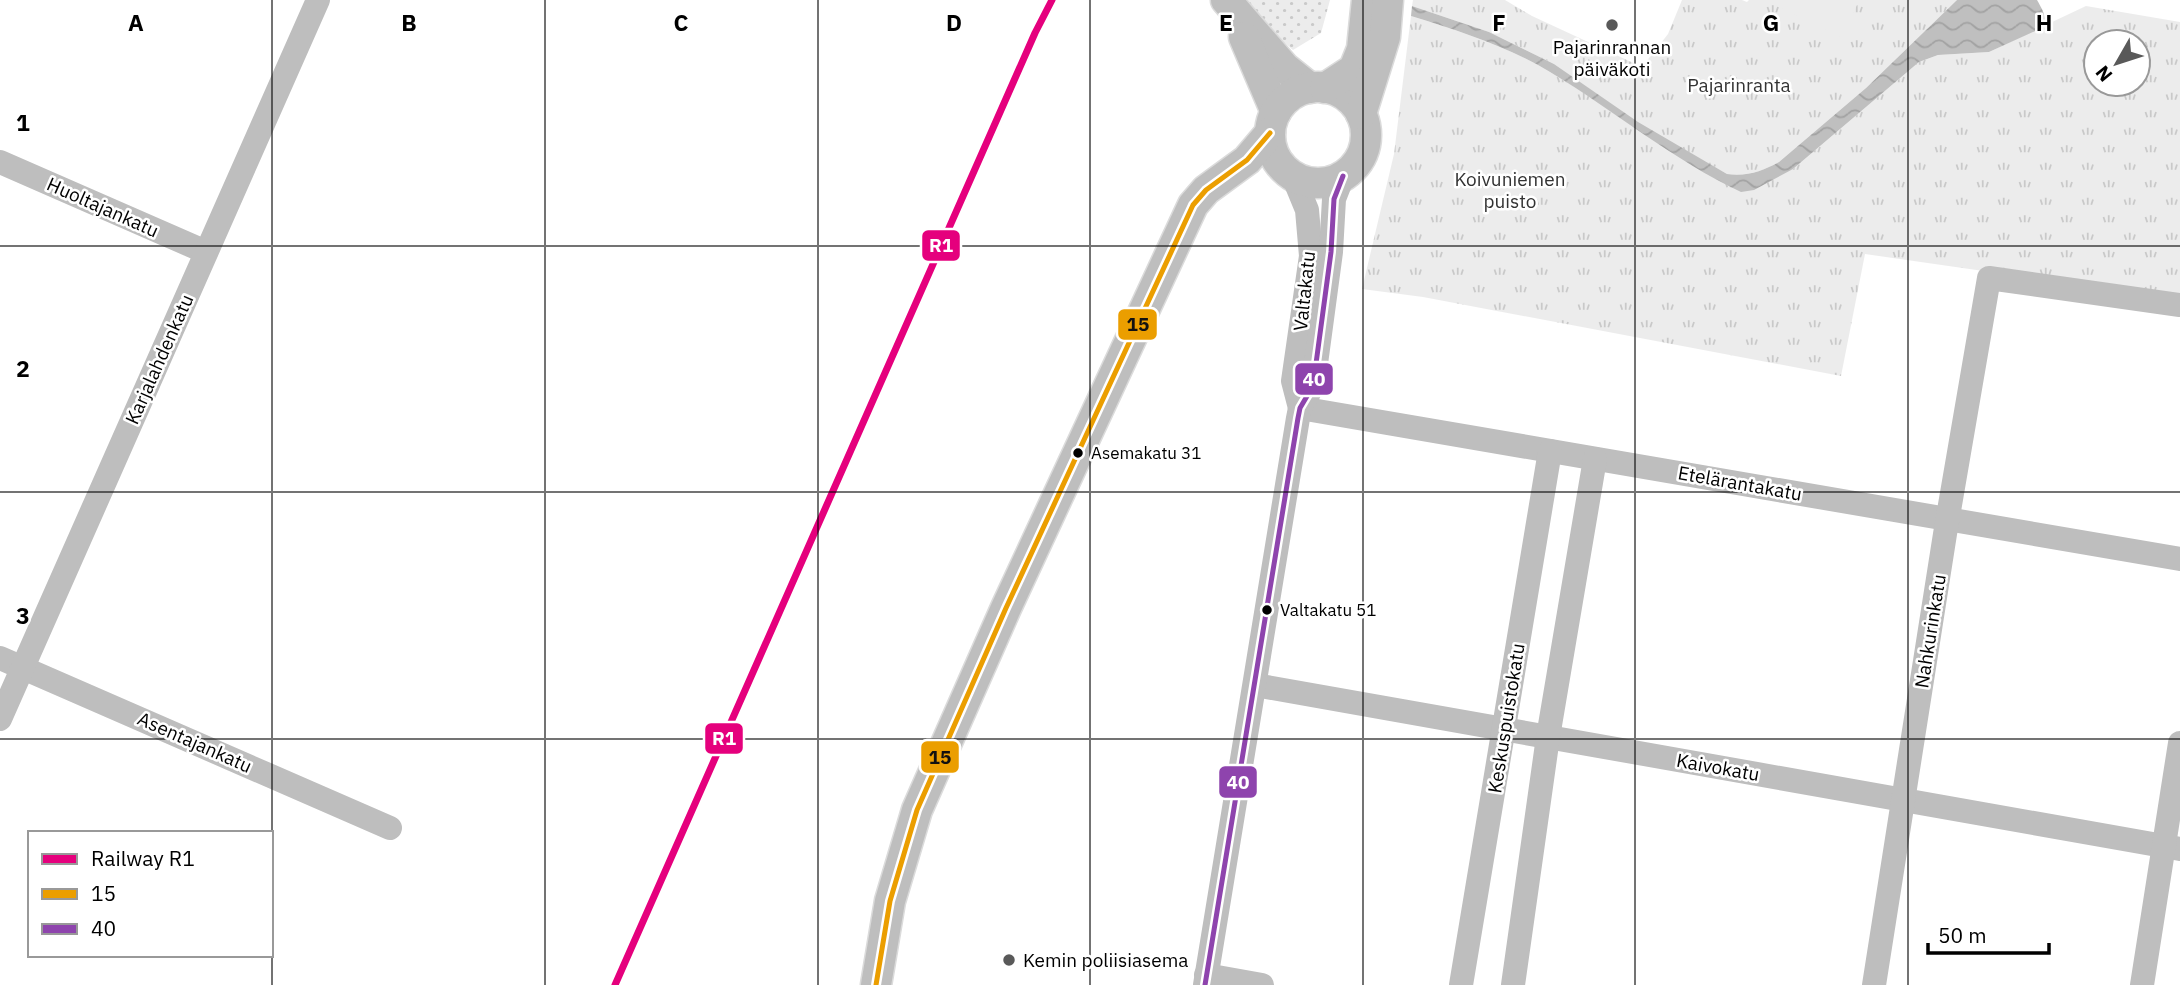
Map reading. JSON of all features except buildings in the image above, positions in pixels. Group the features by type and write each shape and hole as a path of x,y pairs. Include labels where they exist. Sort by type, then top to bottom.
{"main road":[{"path":"876,985 890,901 902,855 928,786 1006,608 1193,205 1206,190 1247,160 1284,101 1296,92 1317,88 1354,69 1362,49 1367,0"},
{"path":"1361,114 1385,37 1388,0"},
{"path":"1228,4 1285,68 1317,88 1340,92 1352,102 1361,114 1366,128 1366,142 1358,162 1343,176 1331,181 1318,183 1286,169 1247,160"},
{"path":"1228,4 1265,82 1273,122 1272,148 1286,169"}],"street":[{"name":"Karjalahdenkatu","path":"0,719 318,0"},
{"name":"Huoltajankatu","path":"0,162 206,252"},
{"name":"Valtakatu","path":"1286,169 1307,209 1311,256 1293,381 1300,408"},
{"name":"Valtakatu","path":"1205,980 1300,408 1313,386 1331,252 1334,199 1343,176"},
{"name":"Nahkurinkatu","path":"1874,985 1989,278 2180,305"},
{"name":"Etelärantakatu","path":"1300,408 2180,559"},
{"name":"Keskuspuistokatu","path":"1461,985 1550,451"},
{"path":"1513,985 1548,737 1595,458"},
{"name":"Asentajankatu","path":"0,658 390,828"},
{"name":"Kaivokatu","path":"1255,685 2172,847"},
{"path":"2141,985 2172,847 2180,743"},
{"path":"1205,980 1262,985"}],"green space":[{"path":"1247,0 1330,0 1321,33 1293,50 1263,25"},
{"name":"Pajarinranta","path":"1413,0 1505,0 1532,16 1642,67 1668,34 1682,0 1957,0 1866,88 1779,162 1754,172 1734,175 1727,174 1638,123 1554,64 1489,32 1412,6"},
{"path":"1765,0 1859,0 1843,38"},
{"name":"Koivuniemen puisto","path":"2086,6 2180,22 2180,299 1865,254 1841,376 1423,297 1362,289 1394,154 1411,16 1482,40 1534,63 1726,184 1793,169 1919,62 1938,55 1989,52"}],"water":[{"path":"1957,0 2037,0 2044,16 2044,27 1989,52 1938,55 1919,62 1793,169 1754,190 1741,192 1692,165 1534,63 1482,40 1411,16 1412,6 1489,32 1554,64 1638,122 1727,174 1741,175 1761,171 1779,162 1866,88"}],"rail line":[{"name":"R1","path":"615,985 1035,33 1052,0"}],"transit line":[{"name":"15","path":"876,985 890,901 917,810 1006,608 1193,205 1206,190 1247,160 1270,133"},
{"name":"40","path":"1205,985 1298,418 1300,408 1313,386 1331,252 1334,199 1343,176"}],"place":[{"name":"Pajarinrannan päiväkoti","path":"1612,25"},
{"name":"Asemakatu 31","path":"1078,453"},
{"name":"Valtakatu 51","path":"1267,610"},
{"name":"Kemin poliisiasema","path":"1009,960"}]}
